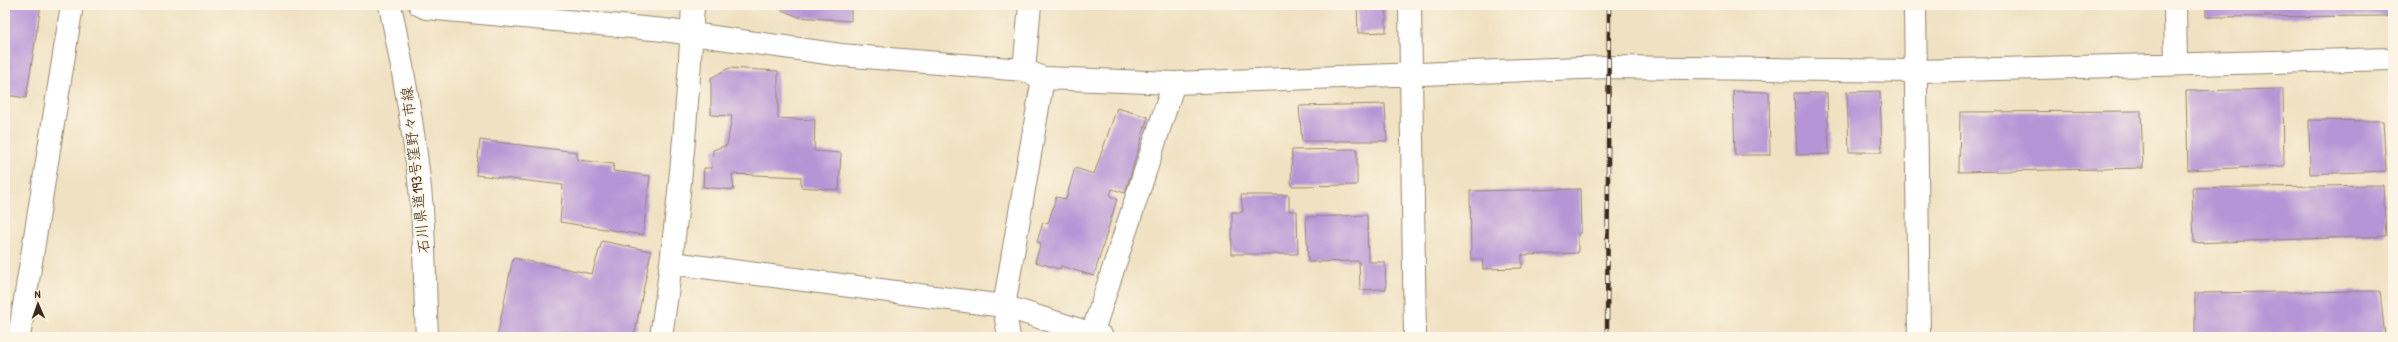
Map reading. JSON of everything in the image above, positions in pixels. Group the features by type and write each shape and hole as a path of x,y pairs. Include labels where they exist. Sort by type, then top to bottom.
{"street":[{"path":"20,337 72,5"},
{"name":"石川県道193号窪野々市線","path":"390,5 405,79 417,164 422,210 427,337"},
{"path":"420,5 426,8 664,30 841,55 1033,74 1174,83 1610,67 1915,71 2393,59"},
{"path":"661,337 672,263 692,35 693,5"},
{"path":"1009,337 1004,306 1033,74 1030,5"},
{"path":"1410,5 1415,337"},
{"path":"1915,5 1919,337"},
{"path":"2175,5 2176,64"},
{"path":"672,263 1004,306 1095,336 1174,83"}],"building":[{"path":"5,5 41,5 26,98 5,95"},
{"path":"748,5 768,5 767,8"},
{"path":"779,5 851,5 851,21 799,17 779,9"},
{"path":"1357,5 1386,5 1386,32 1358,33"},
{"path":"2206,5 2393,5 2393,16 2206,17"},
{"path":"729,68 778,71 778,118 815,120 814,151 841,153 839,190 801,187 801,177 732,174 734,190 703,187 704,168 712,168 713,150 727,145 732,116 711,115 711,78"},
{"path":"2283,89 2284,166 2188,170 2186,91"},
{"path":"1733,91 1769,92 1770,155 1735,155"},
{"path":"1880,91 1882,152 1849,152 1847,92"},
{"path":"1794,93 1827,93 1829,154 1797,155"},
{"path":"1385,104 1387,141 1302,141 1299,106"},
{"path":"1117,108 1148,117 1125,193 1112,189 1110,196 1117,199 1094,276 1061,266 1060,269 1035,262 1041,243 1037,242 1043,222 1048,224 1056,197 1066,199 1075,168 1094,174"},
{"path":"2141,111 2143,168 1959,172 1960,112"},
{"path":"2309,120 2383,121 2386,171 2310,174"},
{"path":"480,140 577,152 577,160 614,164 613,171 650,176 643,235 560,222 563,185 476,175"},
{"path":"1357,149 1357,185 1291,186 1292,150"},
{"path":"2383,185 2386,236 2194,243 2192,188"},
{"path":"1580,189 1581,233 1578,233 1578,253 1522,255 1522,268 1483,269 1482,259 1471,259 1470,191"},
{"path":"1241,195 1289,195 1289,211 1297,211 1298,254 1232,254 1232,212 1243,212"},
{"path":"1367,215 1368,262 1385,262 1386,289 1360,290 1359,261 1308,262 1306,217"},
{"path":"602,241 651,251 634,337 497,337 513,258 592,274"},
{"path":"2380,291 2385,337 2195,337 2195,293"}],"railway":[{"path":"1607,337 1609,5"}]}
